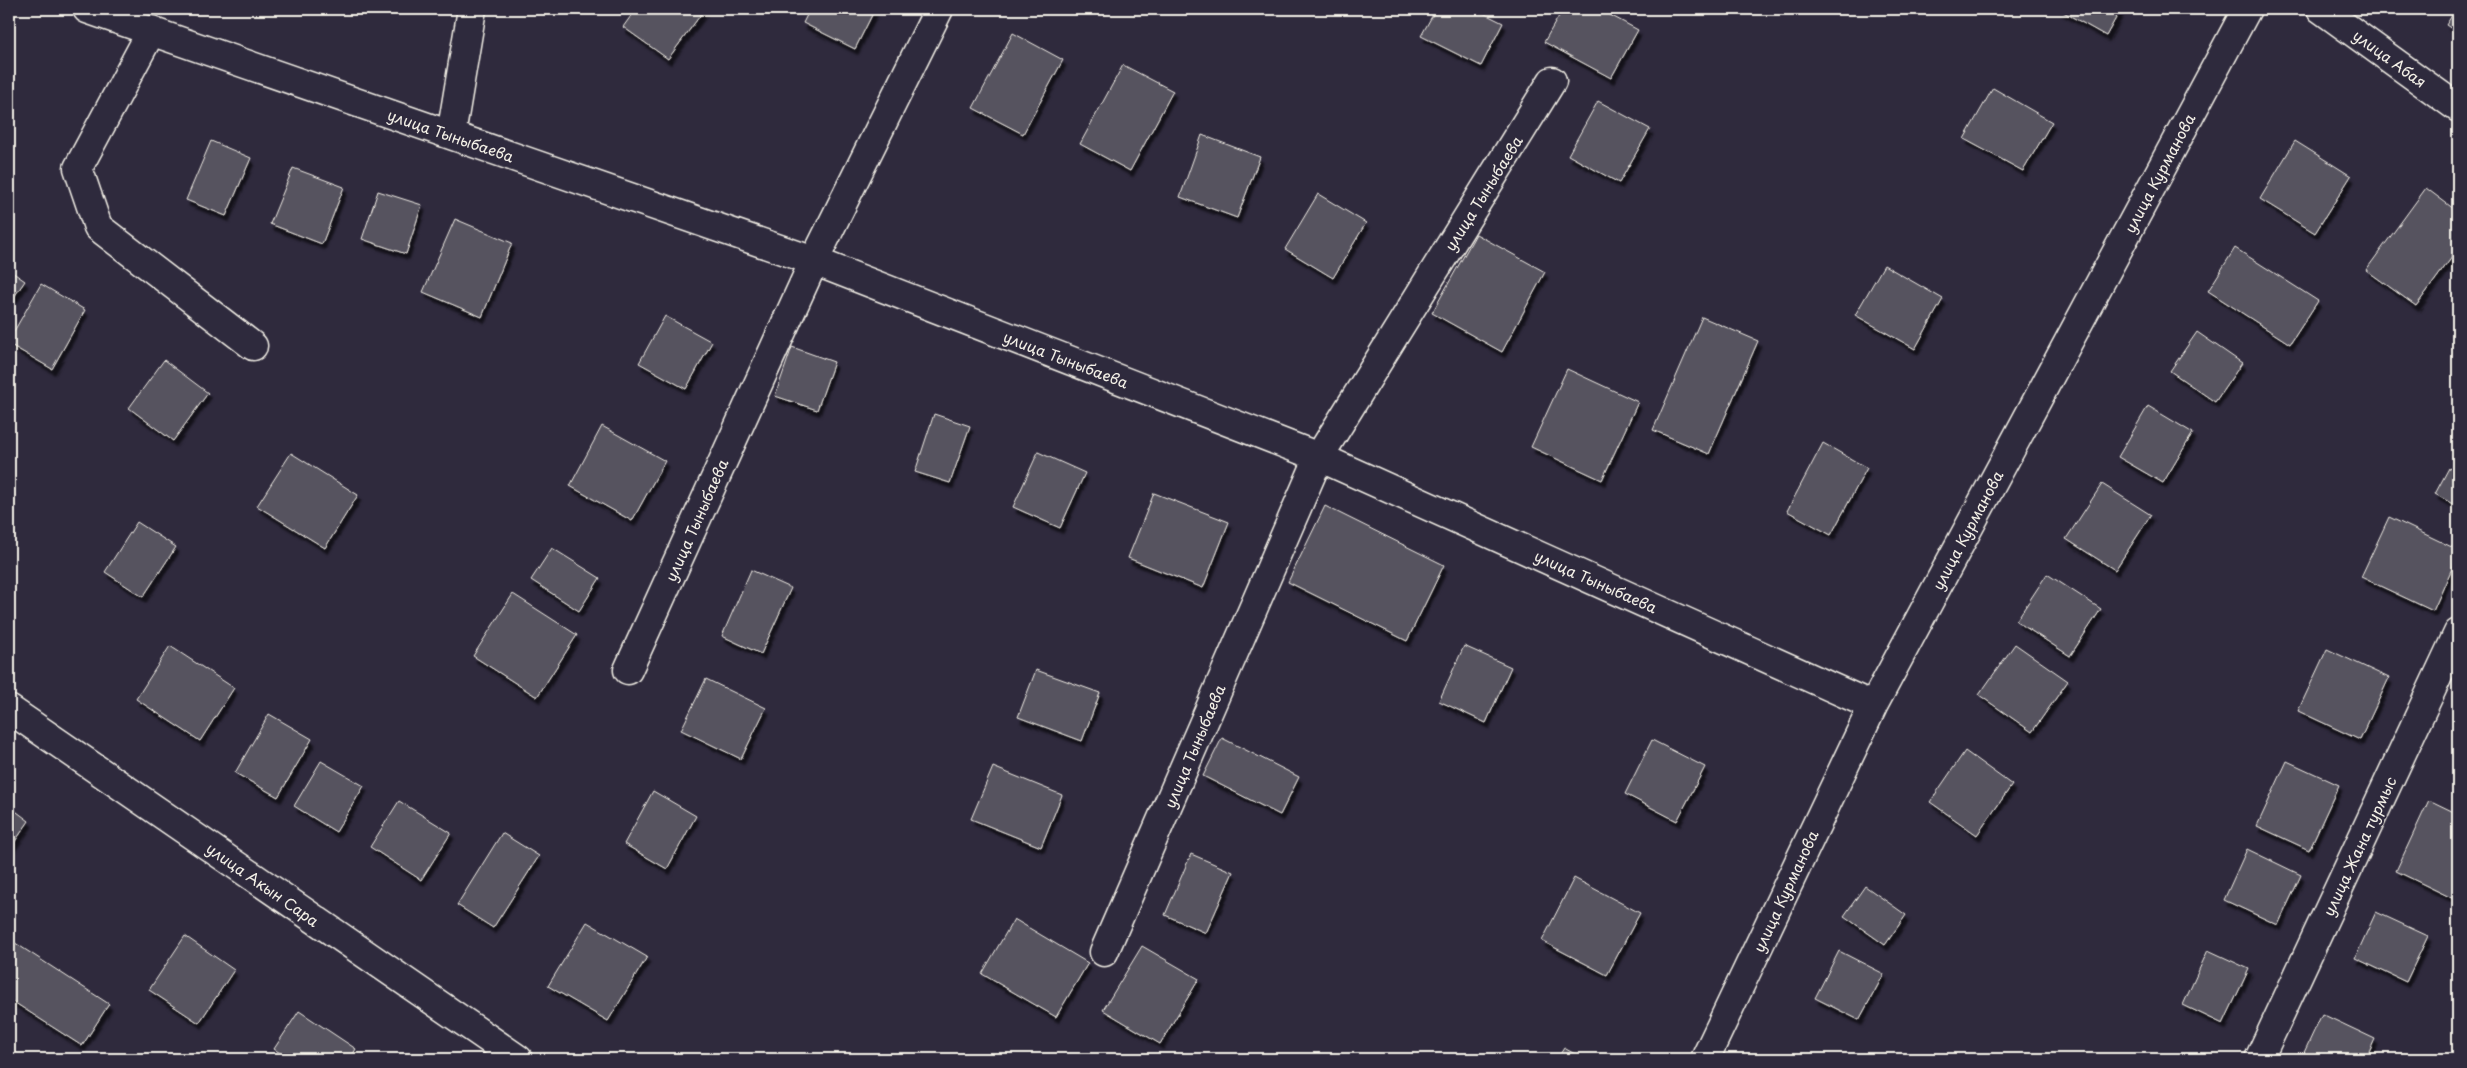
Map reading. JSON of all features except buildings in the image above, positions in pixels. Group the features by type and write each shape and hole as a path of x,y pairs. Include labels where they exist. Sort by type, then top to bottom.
{"street":[{"name":"улица Тыныбаева","path":"87,9 814,261 1319,457 1873,706"},
{"path":"451,135 472,9"},
{"name":"улица Тыныбаева","path":"628,670 814,261 939,9"},
{"name":"улица Курманова","path":"1705,1059 1873,706 2247,9"},
{"name":"улица Абая","path":"2321,9 2458,108"},
{"path":"152,30 78,168 98,228 253,346"},
{"name":"улица Тыныбаева","path":"1104,952 1319,457 1552,82"},
{"name":"улица Жана турмыс","path":"2259,1059 2458,633"},
{"name":"улица Акын Сара","path":"9,709 518,1059"}]}
